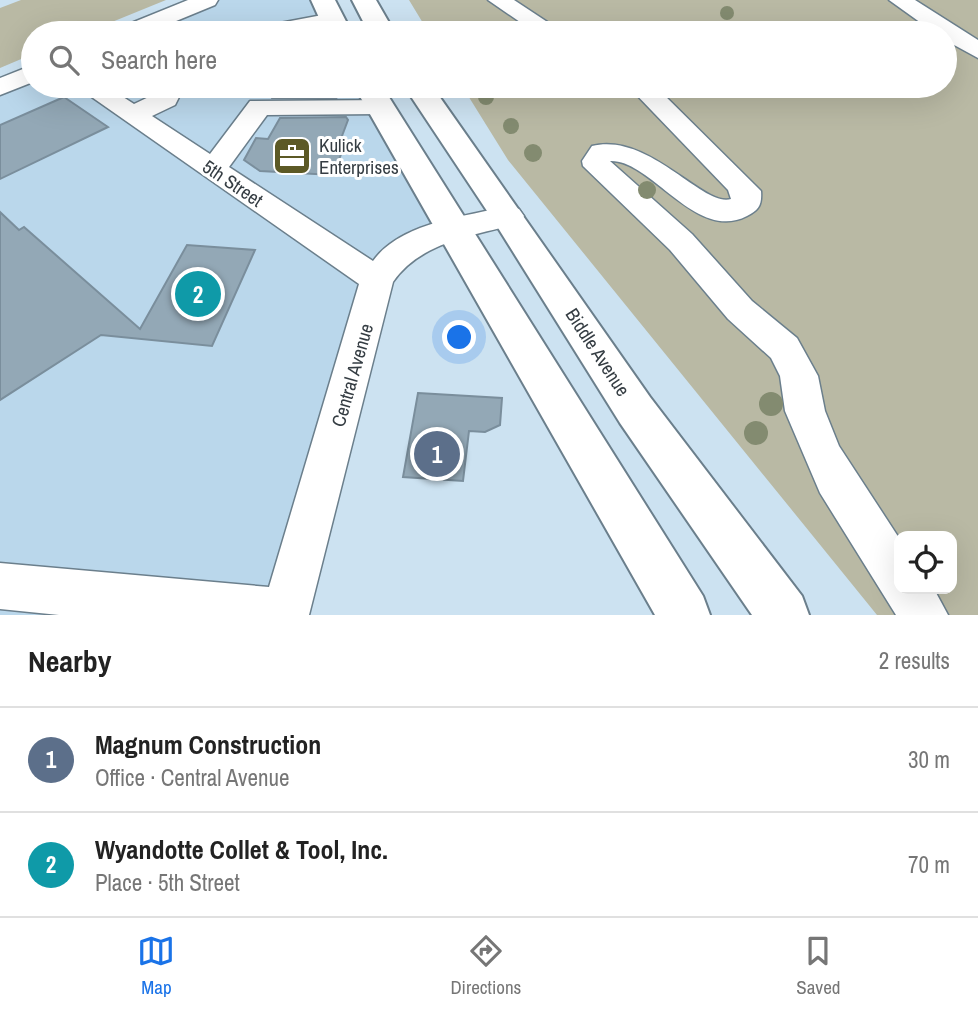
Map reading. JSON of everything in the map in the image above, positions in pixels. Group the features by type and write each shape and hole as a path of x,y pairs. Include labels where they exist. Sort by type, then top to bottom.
{"main road":[{"path":"364,0 375,21"},
{"path":"375,98 684,615"},
{"name":"Biddle Avenue","path":"426,98 508,216 635,410 783,615"}],"street":[{"path":"156,21 207,0"},
{"path":"499,0 533,21"},
{"path":"900,0 932,21"},
{"path":"957,37 978,51"},
{"path":"0,87 21,78"},
{"name":"5th Street","path":"107,98 377,281"},
{"path":"132,115 166,98"},
{"path":"213,169 259,107 353,98"},
{"path":"653,98 739,183 746,191 747,203 735,211 715,209 647,165 617,150 602,152 596,161 598,166 681,242 740,310 784,348 799,376 805,411 821,452 835,480 894,570"},
{"name":"Central Avenue","path":"285,614 377,281 393,257 422,240 508,216"},
{"path":"0,586 285,614"},
{"path":"909,594 924,615"}],"shaded area":[{"path":"207,0 323,0 333,21 156,21"},
{"path":"21,78 21,98 375,98 454,229 394,257 285,615 0,615 0,87"}],"green space":[{"path":"21,0 166,0 114,21 21,21 21,59 0,68 0,8"},
{"path":"409,0 978,0 978,615 877,615 508,160 469,98 957,98 957,21 422,21"}],"building":[{"path":"65,98 108,127 0,179 0,125"},
{"path":"346,117 348,120 339,144 345,144 333,175 260,171 244,160 256,138 268,139 280,118"},
{"path":"0,212 19,230 24,227 140,329 187,245 255,250 212,346 101,335 0,400"},
{"path":"418,393 502,398 500,425 485,432 469,431 463,481 403,477"}],"place":[{"name":"Kulick Enterprises","path":"292,156"},
{"name":"Wyandotte Collet & Tool, Inc.","path":"198,294"},
{"name":"Magnum Construction","path":"437,454"}]}
